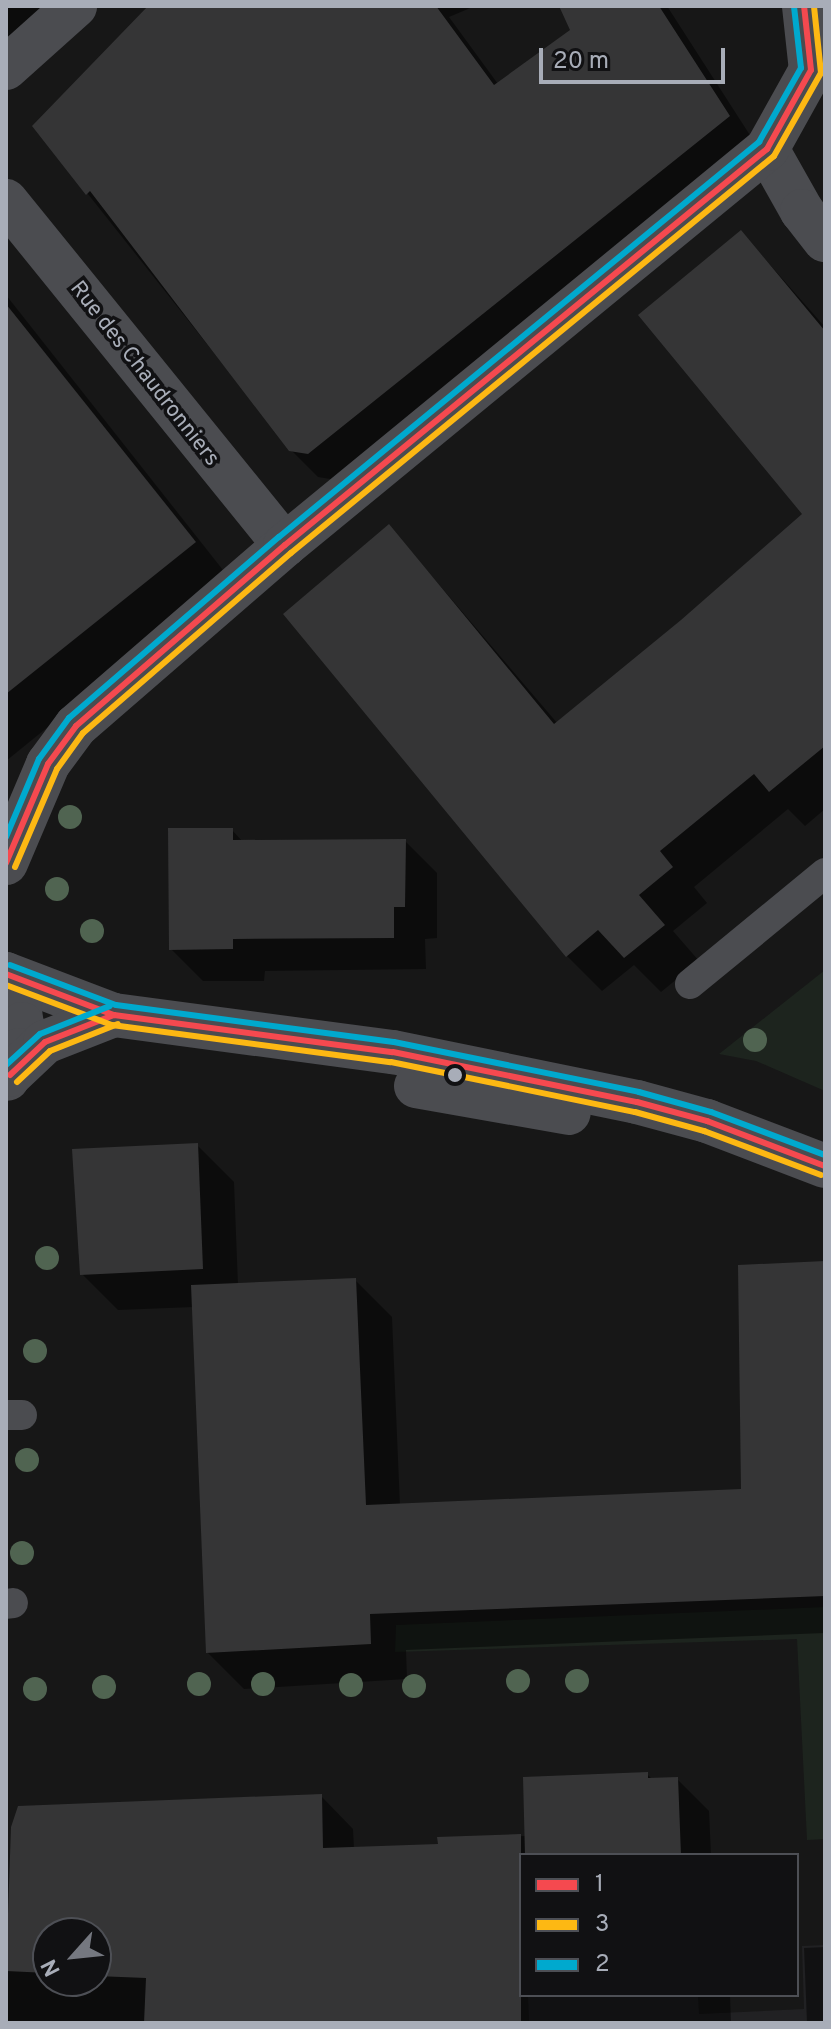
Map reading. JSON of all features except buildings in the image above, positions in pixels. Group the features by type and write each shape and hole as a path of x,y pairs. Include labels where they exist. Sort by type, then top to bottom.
{"street":[{"path":"6,68 75,6"},
{"path":"6,863 31,797 60,744 285,545 767,149 818,69 804,6"},
{"path":"767,149 802,211 825,240"},
{"name":"Rue des Chaudronniers","path":"6,201 285,545"},
{"path":"6,974 114,1015 232,1031 397,1082 500,1104 761,1141 825,1166"},
{"path":"6,974 18,997 22,1024 8,1078"},
{"path":"8,1078 45,1042 114,1015"}],"lane":[{"path":"690,984 825,873"}],"shaded area":[{"path":"825,970 825,1091 756,1061 719,1054"},
{"path":"825,1607 825,1839 807,1840 797,1639 395,1652 396,1625"},
{"path":"825,1945 825,2023 529,2023 528,1997 698,1997 699,2014 804,2009 802,1946"}],"transit line":[{"name":"1","path":"6,863 48,764 76,726 285,545 767,149 811,70 804,6"},
{"name":"3","path":"15,867 57,769 83,733 291,553 774,156 821,73 814,6"},
{"name":"2","path":"6,837 39,759 69,718 279,537 759,142 801,68 794,7"},
{"name":"2","path":"10,965 116,1005 394,1042 639,1092 711,1112 825,1155"},
{"name":"1","path":"6,974 114,1015 393,1052 637,1102 707,1121 825,1166"},
{"name":"3","path":"6,985 112,1025 391,1062 635,1112 704,1131 821,1175"},
{"name":"2","path":"6,1065 40,1034 110,1006"},
{"name":"1","path":"10,1075 45,1042 114,1015"},
{"name":"3","path":"17,1082 50,1051 118,1024"}]}
